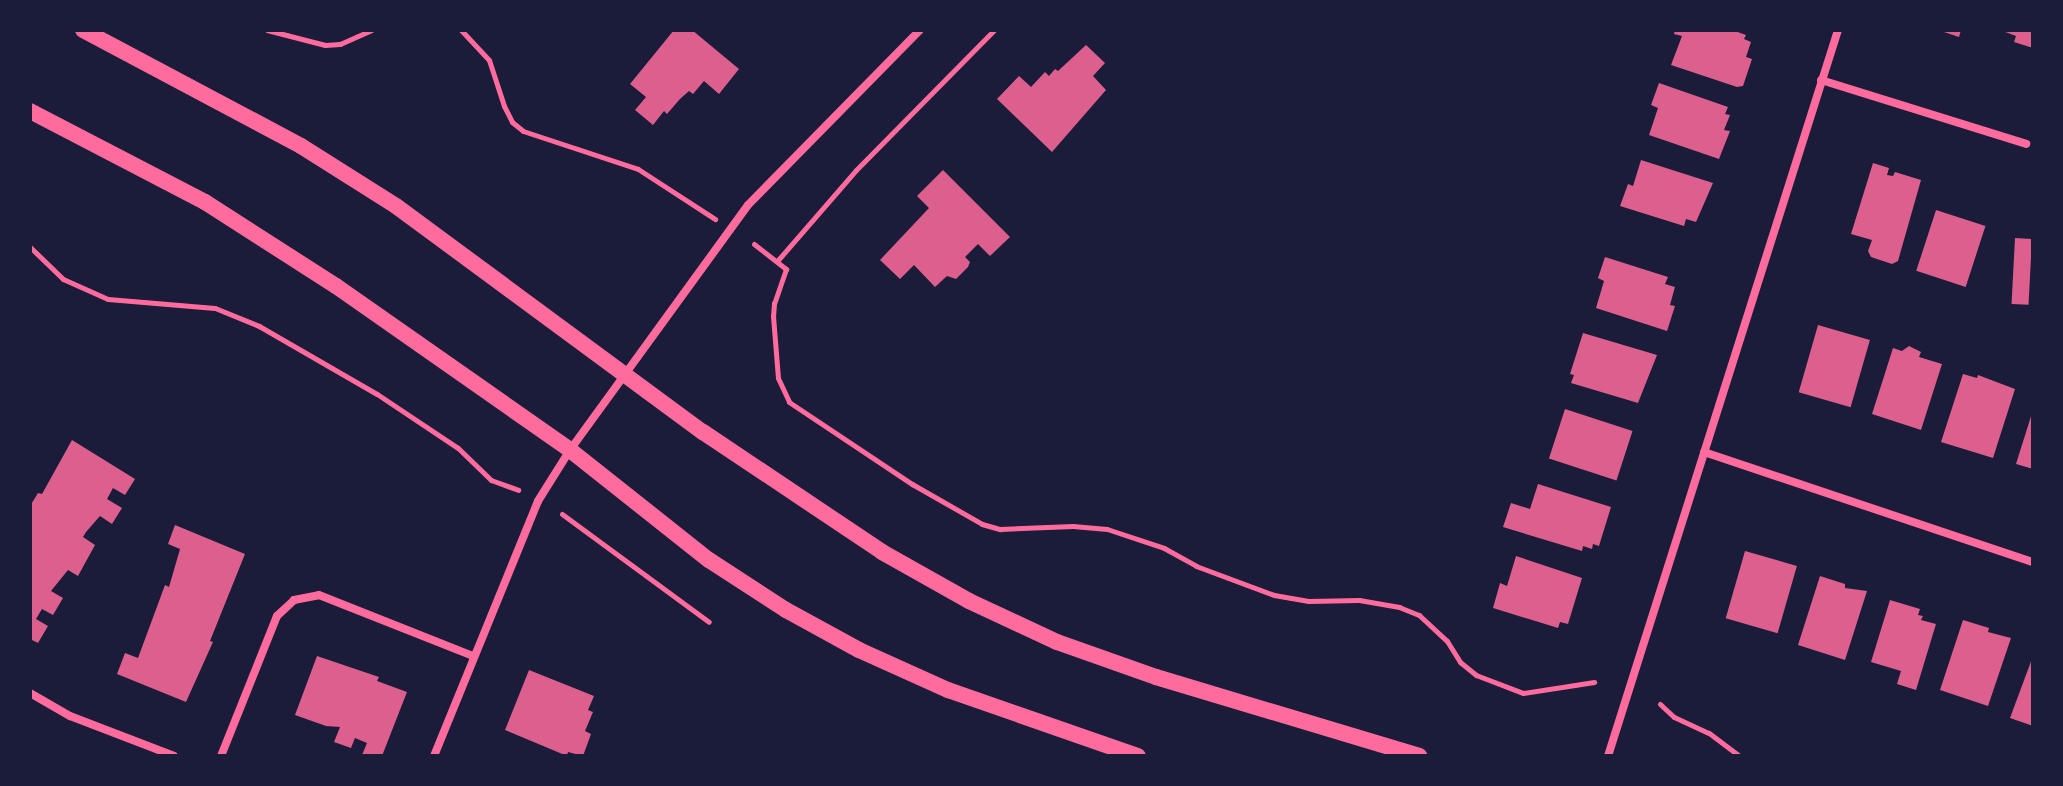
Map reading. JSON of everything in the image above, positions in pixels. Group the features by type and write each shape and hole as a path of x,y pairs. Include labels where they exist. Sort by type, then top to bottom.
{"main road":[{"path":"83,30 301,146 396,206 626,378 882,552 969,601 1057,642 1141,672 1419,756"},
{"path":"30,111 205,202 336,286 570,450 709,560 786,610 859,650 948,690 1138,756"}],"street":[{"path":"434,756 538,501 570,450 626,378 748,205 920,30"},
{"path":"1608,756 1838,30"},
{"path":"1821,80 2026,144"},
{"path":"1704,452 2033,562"},
{"path":"221,756 277,616 294,600 319,595 473,656"},
{"path":"30,693 70,716 174,756"}],"path":[{"path":"267,30 325,45 348,41 371,30"},
{"path":"461,30 489,60 504,106 512,122 523,131 638,169 715,219"},
{"path":"778,260 856,170 994,30"},
{"path":"754,244 786,269 785,280 774,303 773,316 778,378 789,402 912,484 982,524 1000,529 1073,526 1107,529 1164,548 1215,574 1283,597 1359,600 1399,607 1419,615 1431,625 1460,662 1476,675 1523,693 1594,682"},
{"path":"30,247 63,279 108,299 215,308 259,326 377,394 458,448 491,480 518,490"},
{"path":"562,514 709,622"},
{"path":"1660,704 1674,717 1709,733 1740,756"}],"building":[{"path":"674,30 692,30 739,69 719,94 704,81 693,94 689,91 680,99 667,114 664,111 653,125 635,110 646,97 630,84"},
{"path":"1675,30 1732,30 1746,35 1744,39 1751,42 1746,57 1752,59 1743,86 1737,87 1671,65 1682,36 1674,34"},
{"path":"1938,30 1961,30 1959,37"},
{"path":"2000,30 2033,30 2033,48 2014,42 2016,36"},
{"path":"1086,45 1105,63 1093,76 1106,90 1052,152 997,99 1019,76 1031,87 1045,72 1049,76 1055,69 1058,71"},
{"path":"1659,83 1728,107 1725,114 1730,115 1724,130 1730,131 1719,159 1649,135 1658,108 1651,105"},
{"path":"1641,160 1713,183 1696,222 1686,219 1684,226 1620,206 1628,184 1633,186"},
{"path":"1873,163 1889,168 1887,175 1893,176 1895,172 1921,180 1898,261 1892,264 1871,257 1868,251 1872,240 1851,234"},
{"path":"943,170 1010,237 990,256 978,244 965,257 970,262 968,267 956,279 947,276 935,287 914,265 900,279 880,260 929,208 917,196"},
{"path":"1936,210 1985,226 1966,287 1916,271"},
{"path":"2015,238 2032,239 2029,305 2012,304"},
{"path":"1605,257 1668,277 1665,284 1675,287 1670,305 1675,306 1667,331 1596,308 1604,281 1598,278"},
{"path":"1818,325 1870,340 1851,407 1799,392"},
{"path":"1583,333 1657,355 1638,403 1571,383 1574,375 1570,374"},
{"path":"1909,346 1921,352 1919,357 1942,364 1921,430 1872,414 1893,348 1902,351"},
{"path":"1963,374 1977,378 1978,375 2015,389 1993,458 1941,442"},
{"path":"1565,409 1633,431 1616,480 1549,458"},
{"path":"2033,413 2033,469 2016,464"},
{"path":"72,440 135,479 125,495 113,488 107,499 122,508 112,524 100,516 83,537 95,545 78,576 68,570 51,591 63,598 53,615 42,609 36,619 48,626 38,643 30,639 30,506 38,493 42,494"},
{"path":"1538,484 1611,507 1599,546 1593,544 1592,549 1583,546 1582,551 1503,527 1511,503 1530,509"},
{"path":"175,525 245,554 210,641 213,642 186,702 117,674 125,653 138,658 165,585 169,587 180,549 168,544"},
{"path":"1745,551 1797,566 1778,633 1726,618"},
{"path":"1516,556 1582,578 1568,624 1560,622 1558,628 1493,608 1500,583 1507,586"},
{"path":"1820,576 1845,584 1845,588 1867,591 1845,660 1798,645"},
{"path":"1890,600 1920,609 1918,615 1923,616 1921,620 1936,624 1916,690 1897,684 1901,671 1871,662"},
{"path":"1963,620 1989,628 1988,632 2011,638 1988,706 1940,690"},
{"path":"317,656 379,677 377,681 407,692 382,756 362,755 367,743 355,738 351,748 334,742 340,727 326,726 295,715"},
{"path":"2033,656 2033,726 2010,718"},
{"path":"529,670 594,696 588,710 593,712 585,731 591,734 583,756 568,752 567,756 505,730"}]}
